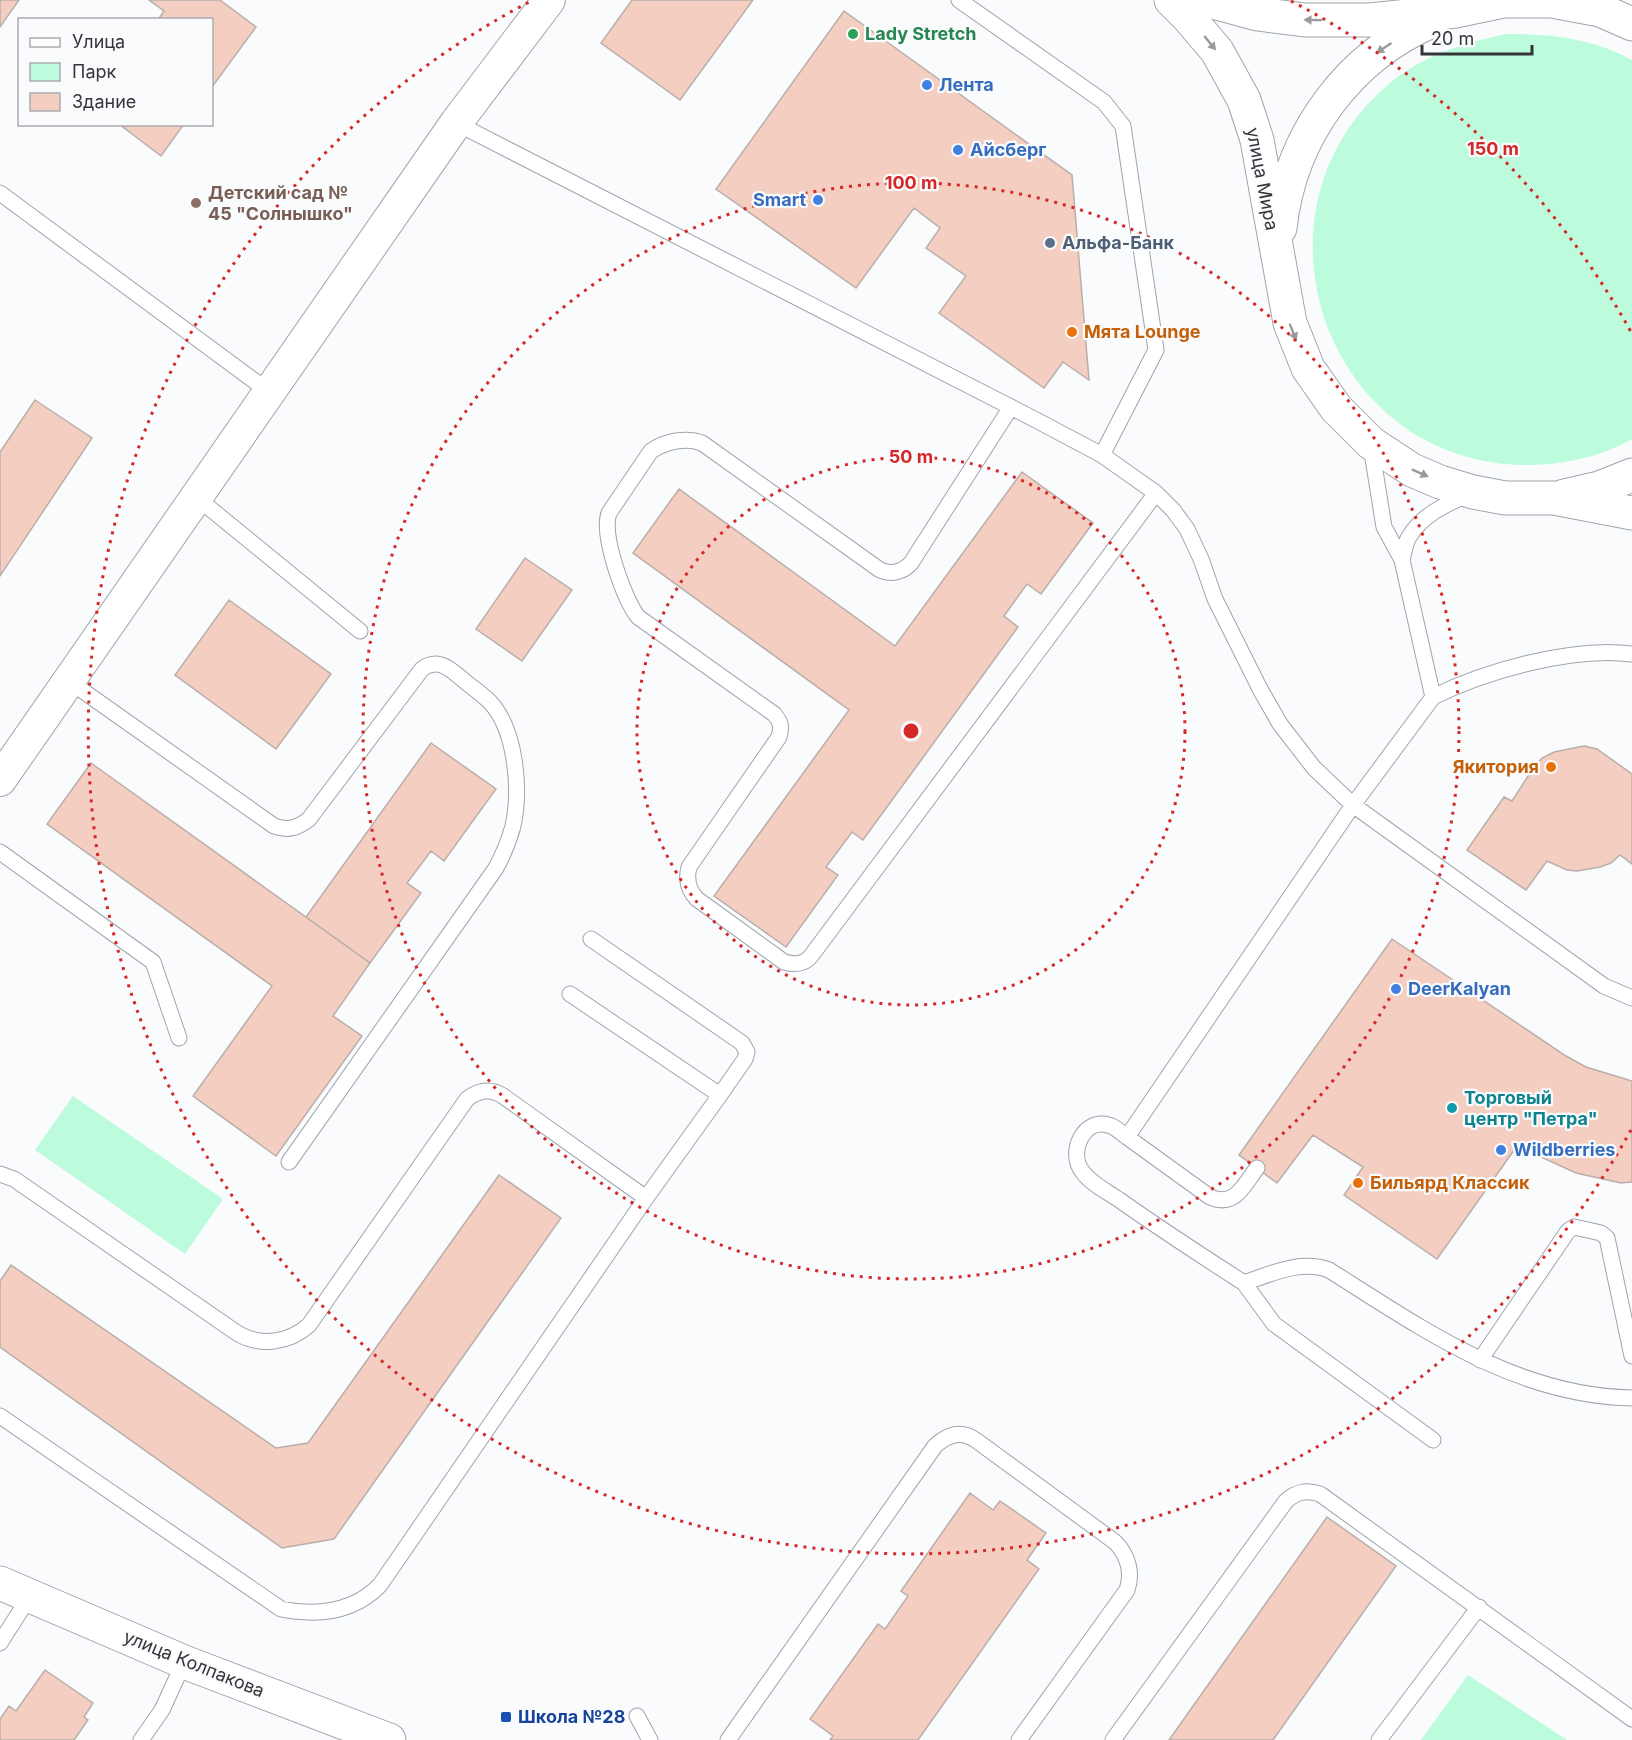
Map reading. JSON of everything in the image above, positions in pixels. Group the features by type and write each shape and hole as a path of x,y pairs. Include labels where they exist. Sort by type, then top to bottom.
{"main road":[{"name":"улица Мира","path":"1171,0 1188,16 1217,51 1244,100 1257,140 1290,323 1308,368 1336,408 1371,443 1412,470 1440,482 1473,492 1505,498 1554,498 1632,513"},
{"name":"улица Мира","path":"1206,0 1258,14 1305,20 1370,20 1455,11 1506,1 1552,1 1600,10 1632,24"},
{"name":"улица Мира","path":"1280,275 1280,226 1289,178 1313,125 1335,92 1369,58 1410,30 1455,11"},
{"name":"улица Мира","path":"1554,498 1599,488 1632,475"},
{"name":"улица Колпакова","path":"0,1584 184,1662 389,1740"}],"street":[{"path":"0,780 456,123 549,0"}],"lane":[{"path":"959,0 1104,102 1123,126 1156,350 1102,455"},
{"path":"456,123 1102,455 1156,493 1187,529 1202,559 1215,599 1260,689 1280,724 1314,768 1353,805 1604,986 1632,998"},
{"path":"0,194 268,391"},
{"path":"1011,407 911,563 906,568 893,573 880,570 702,443 694,440 670,442 659,445 651,451 606,520 608,541 628,600 638,617 774,714 779,720 781,729 779,737 689,867 687,875 692,893 697,899 784,962 800,964 811,956 1156,493"},
{"path":"1371,443 1384,527 1402,560 1433,697"},
{"path":"1402,560 1409,538 1422,521 1446,504 1473,492"},
{"path":"195,497 360,631"},
{"path":"1127,1137 1353,805 1433,697 1456,685 1510,668 1591,653 1632,654"},
{"path":"69,681 281,829 298,827 309,819 427,665 441,663 450,668 490,702 499,716 513,757 516,795 513,824 505,850 496,868 289,1162"},
{"path":"0,852 153,962 179,1038"},
{"path":"0,1416 281,1609 313,1614 343,1608 370,1595 380,1585 747,1055 745,1047 591,939"},
{"path":"570,994 720,1095"},
{"path":"0,1174 14,1179 237,1333 255,1342 287,1338 300,1333 309,1325 467,1099 477,1092 496,1092 503,1096 646,1198"},
{"path":"1257,1168 1232,1199 1224,1201 1210,1197 1111,1125 1095,1125 1089,1128 1077,1145 1076,1155 1078,1166 1083,1173 1141,1215 1244,1283 1274,1324 1433,1440"},
{"path":"1479,1360 1568,1231 1574,1227 1601,1233 1607,1238 1632,1356"},
{"path":"1244,1283 1290,1268 1311,1265 1320,1267 1445,1343 1479,1360 1525,1379 1579,1393 1632,1398"},
{"path":"728,1740 935,1446 951,1435 961,1434 970,1436 1115,1542 1121,1548 1130,1569 1127,1590 1019,1740"},
{"path":"1113,1740 1287,1502 1299,1492 1307,1491 1320,1494 1632,1719"},
{"path":"0,1643 30,1596"},
{"path":"1379,1740 1479,1607"},
{"path":"141,1740 162,1710 184,1662"},
{"path":"637,1716 650,1740"}],"green space":[{"path":"1506,34 1555,36 1586,42 1632,60 1632,439 1607,451 1581,459 1554,463 1527,465 1457,454 1399,423 1355,378 1326,322 1313,260 1319,197 1344,136 1390,83 1403,73 1445,51"},
{"path":"73,1096 223,1199 185,1254 35,1150"},
{"path":"1468,1675 1567,1740 1421,1740"}],"building":[{"path":"0,0 19,0 0,27"},
{"path":"149,0 220,0 256,27 213,86 213,18 159,18 164,11"},
{"path":"632,0 753,0 680,100 601,43"},
{"path":"844,11 1072,175 1089,380 1063,362 1044,388 939,313 966,276 926,248 940,228 914,208 856,288 716,189"},
{"path":"122,126 183,126 161,156"},
{"path":"35,400 92,438 0,576 0,452"},
{"path":"1022,472 1093,523 1041,594 1027,584 1004,616 1018,627 863,840 852,832 826,867 838,875 786,947 714,896 849,710 633,553 679,489 895,646"},
{"path":"525,558 572,590 522,661 476,629"},
{"path":"229,600 331,674 276,749 175,675"},
{"path":"431,743 496,789 444,861 431,851 407,883 421,893 370,963 306,917"},
{"path":"1584,746 1597,749 1632,774 1632,864 1620,855 1611,863 1577,871 1567,870 1547,861 1526,890 1467,850 1504,797 1512,801 1542,758 1554,752"},
{"path":"91,763 370,963 333,1016 362,1036 276,1156 193,1096 272,986 47,824"},
{"name":"Торговый центр \"Петра\"","path":"1392,939 1566,1056 1586,1067 1632,1081 1632,1182 1621,1183 1576,1173 1517,1146 1437,1259 1344,1195 1363,1167 1313,1135 1277,1183 1239,1155"},
{"path":"499,1175 561,1218 334,1539 282,1548 0,1347 0,1281 11,1265 276,1448 308,1443"},
{"path":"970,1493 993,1510 1000,1501 1046,1533 1027,1560 1039,1569 918,1740 830,1740 833,1736 810,1719 878,1624 885,1629 908,1596 901,1591"},
{"path":"1327,1517 1396,1566 1273,1740 1169,1740"},
{"path":"45,1670 93,1703 84,1717 88,1720 74,1740 0,1740 0,1719 9,1706 16,1711"}],"place":[{"name":"Lady Stretch","path":"853,34"},
{"name":"Лента","path":"927,85"},
{"name":"Айсберг","path":"958,150"},
{"name":"Smart","path":"818,200"},
{"name":"Детский сад № 45 \"Солнышко\"","path":"196,203"},
{"name":"Альфа-Банк","path":"1050,243"},
{"name":"Мята Lounge","path":"1072,332"},
{"name":"Якитория","path":"1551,767"},
{"name":"DeerKalyan","path":"1396,989"},
{"name":"Торговый центр \"Петра\"","path":"1452,1108"},
{"name":"Wildberries","path":"1501,1150"},
{"name":"Бильярд Классик","path":"1358,1183"},
{"name":"Школа №28","path":"506,1717"}]}
